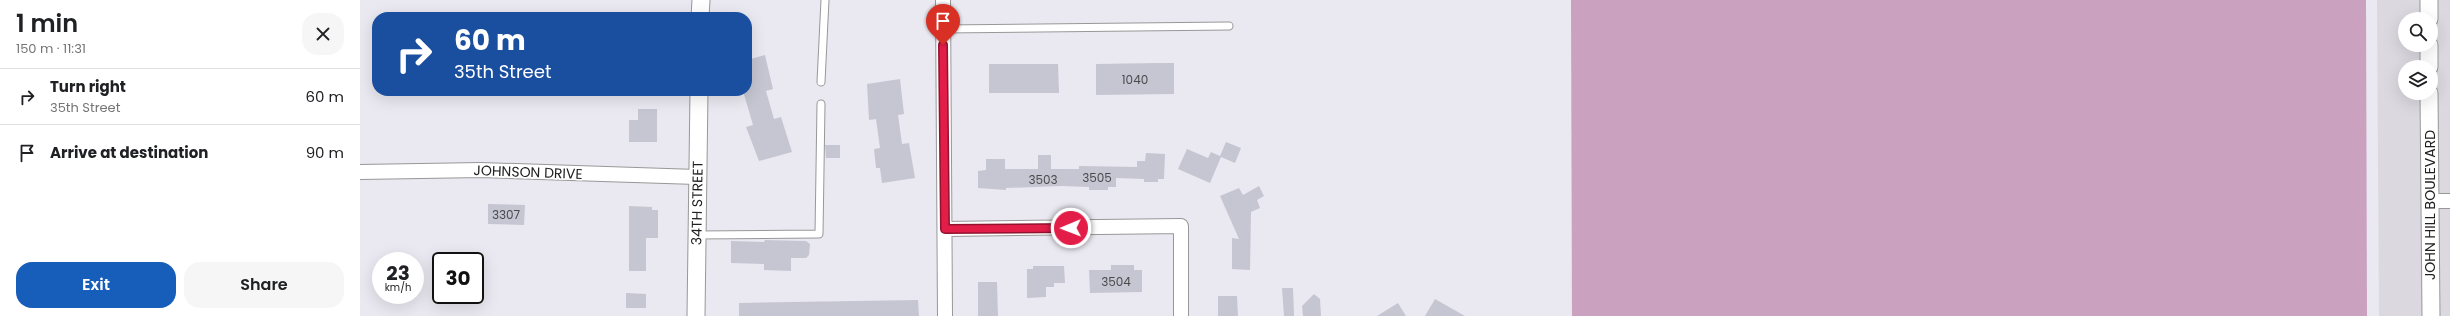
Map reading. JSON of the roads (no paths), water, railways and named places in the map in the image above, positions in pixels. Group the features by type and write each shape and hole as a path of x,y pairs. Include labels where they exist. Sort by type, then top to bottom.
{"street":[{"path":"700,12 701,0"},
{"path":"943,0 945,316"},
{"path":"2429,0 2429,12"},
{"name":"34TH STREET","path":"696,316 698,96"},
{"name":"JOHN HILL BOULEVARD","path":"2430,100 2431,316"},
{"name":"JOHNSON DRIVE","path":"360,172 481,170 697,177"},
{"path":"2430,201 2450,201"},
{"path":"945,229 1181,226 1181,316"}],"lane":[{"path":"821,82 825,0"},
{"path":"943,29 1229,26"},
{"path":"696,235 819,234 821,104"}]}
